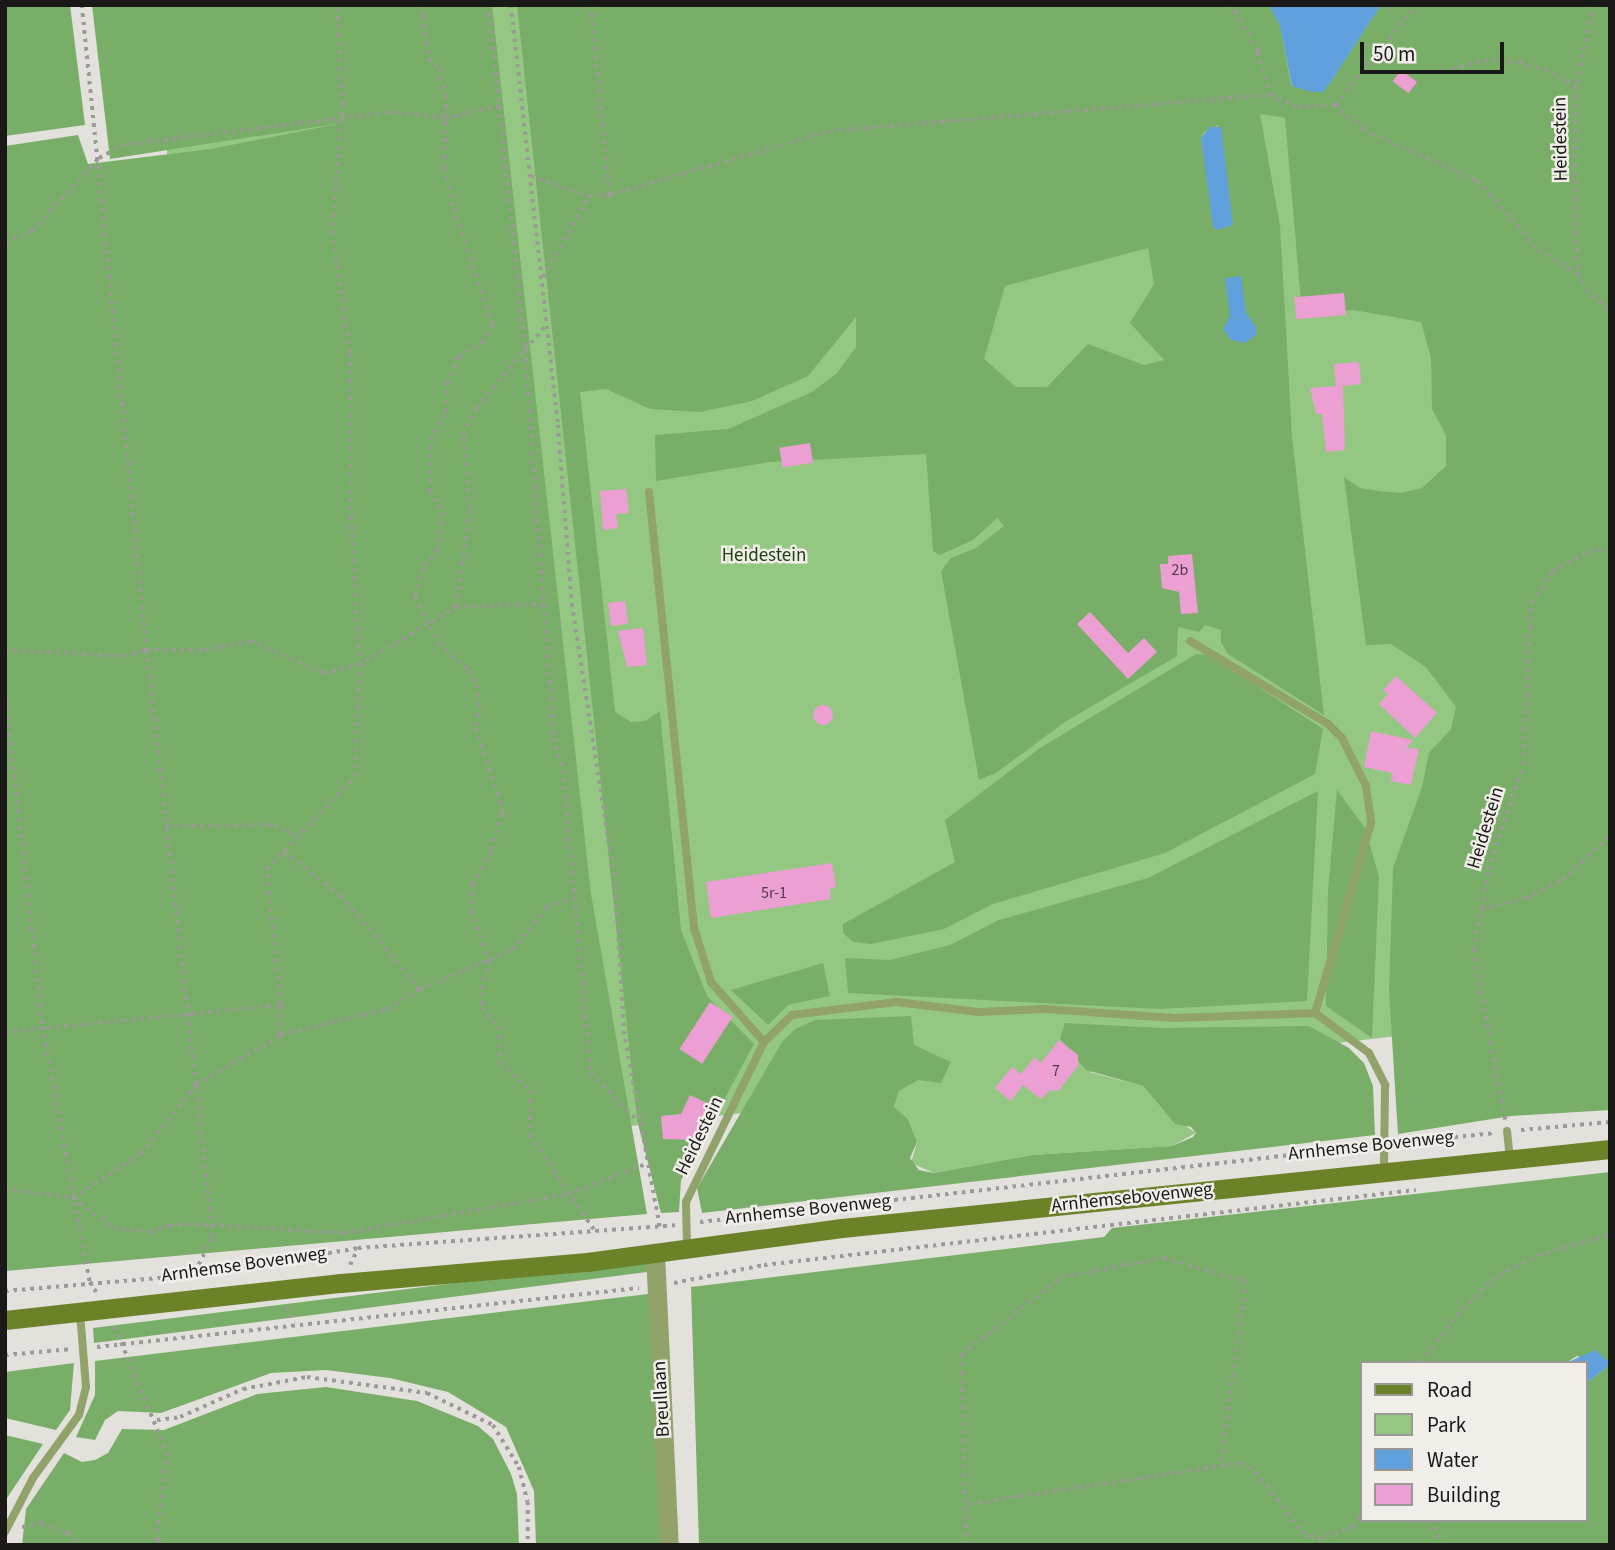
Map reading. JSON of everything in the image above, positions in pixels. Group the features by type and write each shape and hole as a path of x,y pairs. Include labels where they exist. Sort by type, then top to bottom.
{"main road":[{"name":"Arnhemsebovenweg","path":"655,1253 856,1226 1610,1149"},
{"name":"Arnhemse Bovenweg","path":"5,1320 655,1253"}],"street":[{"name":"Breullaan","path":"655,1253 669,1545"}],"lane":[{"path":"649,492 694,928 711,982 764,1042"},
{"path":"1190,640 1328,724 1342,738 1366,786 1371,823 1315,1013 1369,1053 1385,1085 1382,1144 1384,1172"},
{"name":"Heidestein","path":"687,1250 685,1223 692,1187 764,1042 792,1015 897,1002 978,1012 1045,1009 1174,1018 1315,1013"},
{"path":"1507,1131 1510,1159"},
{"path":"6,1531 33,1478 79,1415 86,1387 80,1312"}],"path":[{"path":"82,5 146,650 212,1225 212,1239 194,1275"},
{"path":"281,1035 281,1005 266,869 355,777 359,665 351,519 350,353 332,234 341,120 337,5"},
{"path":"417,5 424,16 429,59 439,69 446,96 445,169 454,209 493,325 484,342 458,357 448,383 444,415 432,437 430,491 443,513 438,551 422,569 415,597 439,644 470,671 476,685 481,705 476,728 501,802 502,814 491,852 473,884 471,911 489,961 481,993 483,1009 499,1027 501,1063 531,1091 530,1135 595,1231"},
{"path":"489,5 502,105 525,350 554,738 563,770 591,1073 638,1120"},
{"path":"511,5 547,324 572,604 616,887 624,1031 660,1227"},
{"path":"591,5 610,195"},
{"path":"1227,5 1236,11 1258,52 1269,95"},
{"path":"1335,106 1416,5"},
{"path":"1576,87 1593,7 1587,5"},
{"name":"Heidestein","path":"1452,69 1484,60 1520,62 1552,72 1576,87 1578,274"},
{"path":"531,176 589,196 610,195 830,131 1269,95 1298,107 1335,106 1364,130 1478,181 1539,250 1578,274 1587,290 1610,309"},
{"path":"5,242 32,231 99,158 122,145 341,120 390,111 446,118 502,105"},
{"path":"542,279 589,196"},
{"path":"456,607 470,509 463,434 476,408 547,324"},
{"name":"Heidestein","path":"1507,1131 1473,951 1488,870 1523,765 1531,603 1553,571 1590,551 1610,550"},
{"path":"5,650 125,656 146,650 205,650 251,641 324,673 359,665 456,607 544,604"},
{"path":"5,691 43,1027 90,1282 108,1309 157,1420 167,1453 156,1545"},
{"path":"166,825 274,825 298,836"},
{"path":"1481,910 1526,898 1562,880 1610,836"},
{"path":"283,852 341,896 420,989"},
{"path":"73,1198 141,1154 196,1085 281,1035 387,1009 420,989 512,950 547,906 574,899"},
{"path":"5,1032 281,1005"},
{"name":"Arnhemse Bovenweg","path":"5,1291 194,1275 358,1248 660,1227 1382,1144 1610,1122"},
{"path":"5,1189 73,1198 114,1228 150,1232 170,1225 212,1225 343,1233 569,1194 646,1164"},
{"path":"5,1355 657,1287 764,1265 1422,1189"},
{"path":"1423,1361 1451,1322 1492,1279 1539,1255 1610,1234"},
{"path":"966,1545 968,1504 961,1354 1062,1277 1164,1258 1246,1281 1221,1464"},
{"path":"157,1420 180,1417 243,1389 307,1377 427,1393 493,1425 519,1467 528,1502 528,1545"},
{"path":"968,1504 1240,1463 1256,1472 1302,1532 1318,1539 1353,1527 1360,1516"},
{"path":"1431,1522 1444,1545"},
{"path":"6,1531 41,1523 68,1533 79,1545"},
{"path":"158,1539 162,1545"},
{"path":"1316,1545 1318,1539"}],"green space":[{"path":"5,5 70,5 85,125 5,136"},
{"path":"92,5 492,5 591,894 647,1214 6,1271 5,146 78,135 88,164 211,149 342,123 110,159"},
{"name":"Heidestein","path":"152,5 1610,5 1610,1011 1090,1072 1143,1086 1164,1111 1196,1133 1172,1146 1032,1155 934,1173 911,1163 917,1142 908,1119 894,1108 897,1095 270,1168"},
{"path":"517,5 1269,5 1280,26 1291,86 1330,83 1381,5 1610,5 1610,1110 1511,1116 1398,1134 1389,992 1393,868 1422,787 1429,753 1451,729 1456,707 1426,667 1391,644 1366,645 1344,477 1360,488 1379,491 1401,493 1422,488 1446,466 1446,435 1432,409 1431,358 1421,322 1354,310 1302,313 1285,118 1260,114 1280,225 1292,437 1324,715 1228,654 1221,642 1221,630 1205,625 1199,632 1178,627 1177,656 1065,722 996,773 979,780 941,571 951,558 976,548 1004,526 997,518 973,540 940,555 933,551 926,454 770,462 656,481 655,435 728,429 812,392 837,373 856,347 856,317 808,376 752,401 700,412 650,409 606,389 580,392 615,712 631,722 645,721 660,711 681,930 707,996 754,1044 681,1180 679,1212 661,1213 637,1120","holes":["1218,125 1233,225 1215,230 1201,138 1204,132","1148,248 1154,284 1130,323 1164,360 1144,365 1088,344 1047,387 1016,387 984,359 1005,286"]},
{"path":"1196,654 1209,655 1323,729 1315,774 1165,853 993,904 944,929 871,944 853,942 843,933 843,924 955,862 945,820 1040,748"},
{"path":"1337,790 1365,828 1379,877 1372,1038 1326,1006 1328,890"},
{"path":"1318,791 1307,1001 1159,1009 848,993 845,958 890,960 950,945 999,920 1148,878"},
{"path":"823,963 830,996 788,1005 768,1025 731,990"},
{"path":"911,1016 914,1045 951,1062 941,1083 918,1080 899,1091 894,1107 908,1119 917,1142 910,1158 919,1170 934,1173 1032,1155 1172,1146 1193,1137 1196,1133 1191,1127 1175,1124 1143,1086 1086,1070 1060,1039 1065,1023 1162,1028 1309,1026 1349,1048 1364,1063 1373,1086 1375,1135 702,1213 697,1188 782,1042 795,1029 815,1020"},
{"path":"1610,1172 1610,1545 699,1545 691,1287 1104,1237 1112,1228"},
{"path":"650,1259 655,1271 94,1343 93,1328"},
{"path":"656,1293 668,1545 536,1545 534,1491 506,1427 448,1392 390,1378 326,1370 271,1373 161,1413 118,1411 105,1420 95,1440 76,1437 95,1395 95,1361"},
{"path":"74,1363 70,1410 56,1430 5,1418 5,1372"},
{"path":"326,1387 417,1401 478,1426 493,1439 511,1474 517,1494 519,1545 22,1545 26,1509 64,1453 82,1462 95,1460 108,1453 122,1429 164,1430 257,1394"},
{"path":"5,1435 43,1444 5,1501"}],"water":[{"path":"1269,5 1381,5 1323,92 1312,92 1292,86 1280,26"},
{"path":"1210,127 1221,127 1233,225 1217,230 1213,227 1201,138"},
{"path":"1241,276 1246,313 1256,327 1256,335 1245,343 1231,340 1223,329 1230,316 1225,278"},
{"path":"1595,1350 1608,1361 1607,1367 1587,1382 1587,1361 1570,1361"}],"building":[{"path":"1401,70 1417,82 1409,93 1393,81"},
{"path":"1344,293 1346,315 1296,319 1294,297"},
{"path":"1359,362 1361,384 1343,386 1345,450 1326,452 1322,414 1316,414 1310,388 1336,386 1334,364"},
{"path":"810,443 813,463 783,468 779,448"},
{"path":"626,489 629,513 616,514 618,528 603,530 600,491"},
{"path":"1192,554 1198,613 1181,614 1179,592 1162,588 1160,564 1168,564 1168,556"},
{"path":"625,601 628,624 611,626 608,603"},
{"path":"1090,612 1128,653 1144,638 1157,652 1128,679 1077,624"},
{"path":"643,628 647,665 627,667 618,631"},
{"path":"1396,676 1437,713 1415,738 1379,704 1388,694 1383,690"},
{"path":"823,705 830,708 833,715 830,722 823,725 816,722 813,715 816,708"},
{"path":"1371,731 1413,740 1406,748 1419,749 1411,785 1391,781 1392,773 1364,767"},
{"path":"832,863 836,887 830,888 831,899 711,918 706,882"},
{"path":"710,1002 733,1017 702,1064 680,1049"},
{"path":"1059,1040 1078,1055 1078,1066 1058,1091 1050,1090 1041,1099 1023,1085 1011,1101 995,1088 1012,1067 1021,1074 1035,1057 1041,1063"},
{"path":"690,1095 711,1105 698,1131 701,1140 663,1139 661,1116 681,1114"}]}
